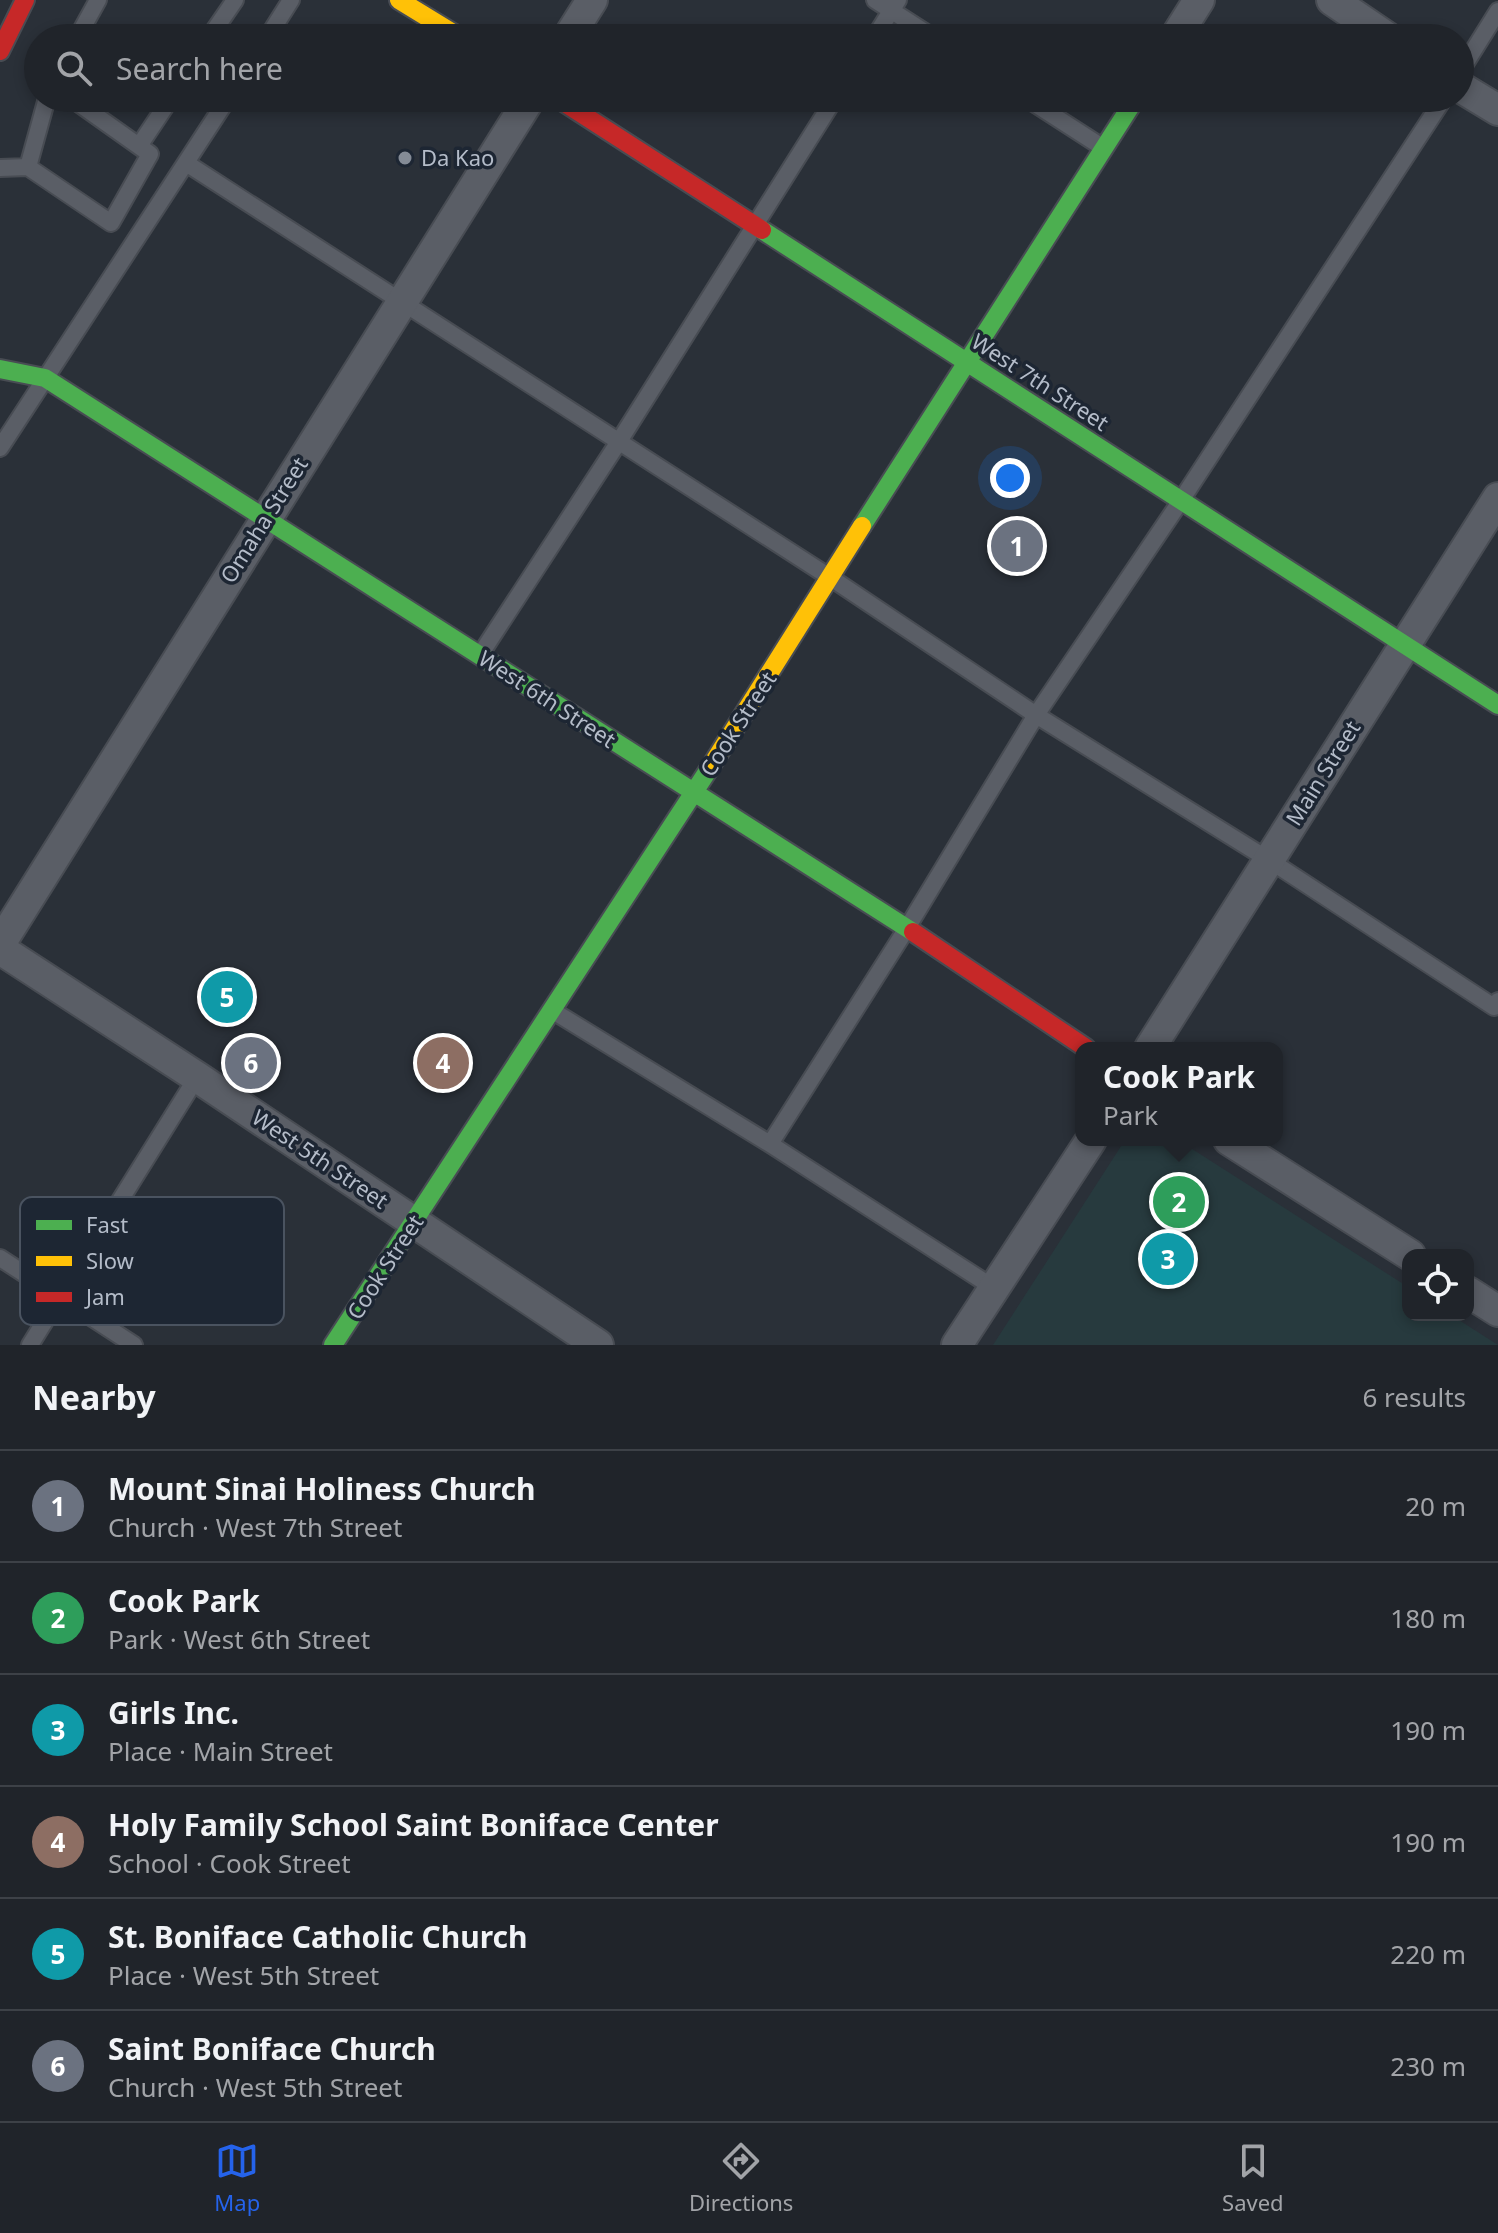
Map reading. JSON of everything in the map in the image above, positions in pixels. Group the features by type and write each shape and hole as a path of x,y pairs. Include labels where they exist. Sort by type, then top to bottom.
{"street":[{"path":"0,51 25,0"},
{"path":"399,0 438,24"},
{"path":"577,24 592,0"},
{"path":"1184,24 1199,0"},
{"path":"1332,0 1367,24"},
{"path":"1474,95 1498,110"},
{"name":"Omaha Street","path":"0,946 265,517 521,112"},
{"name":"West 7th Street","path":"578,112 1498,705"},
{"name":"Cook Street","path":"333,1345 694,793 965,362 1127,112"},
{"name":"West 6th Street","path":"0,369 45,378 907,928 1077,1042"},
{"name":"Main Street","path":"1154,1042 1498,498"},
{"name":"West 5th Street","path":"0,946 598,1345"},
{"path":"957,1345 1087,1146"},
{"path":"1238,1146 1402,1250"},
{"path":"1474,1296 1498,1311"}],"lane":[{"path":"85,24 98,0"},
{"path":"219,24 235,0"},
{"path":"276,24 291,0"},
{"path":"875,0 894,5 917,24"},
{"path":"882,24 894,5"},
{"path":"1474,50 1498,11"},
{"path":"28,167 43,112"},
{"path":"0,168 28,167 111,223 150,154 91,112"},
{"path":"139,146 162,112"},
{"path":"0,448 219,112"},
{"path":"480,655 618,443 826,112"},
{"path":"1048,112 1103,148"},
{"path":"770,1144 907,928 1036,715 1180,502 1435,112"},
{"path":"186,163 831,578 1036,715 1269,860 1494,1007 1498,1001"},
{"path":"553,1011 770,1144 994,1288"},
{"path":"123,1197 197,1077"},
{"path":"0,1258 20,1271"},
{"path":"30,1345 43,1325"},
{"path":"103,1325 134,1345"}],"green space":[{"path":"1121,1146 1187,1146 1402,1283 1402,1321 1460,1321 1498,1345 993,1345"}],"traffic: fast":[{"path":"862,526 1127,112"},
{"path":"762,230 1498,705"},
{"path":"0,369 45,378 913,932"},
{"path":"333,1345 711,766"}],"traffic: slow":[{"path":"399,0 438,24"},
{"path":"711,766 862,526"}],"traffic: jam":[{"path":"0,51 25,0"},
{"path":"579,112 762,230"},
{"path":"913,932 1077,1042"}],"place":[{"name":"Da Kao","path":"405,158"},
{"name":"Mount Sinai Holiness Church","path":"1017,546"},
{"name":"St. Boniface Catholic Church","path":"227,997"},
{"name":"Saint Boniface Church","path":"251,1063"},
{"name":"Holy Family School Saint Boniface Center","path":"443,1063"},
{"name":"Cook Park","path":"1179,1202"},
{"name":"Girls Inc.","path":"1168,1259"}]}
